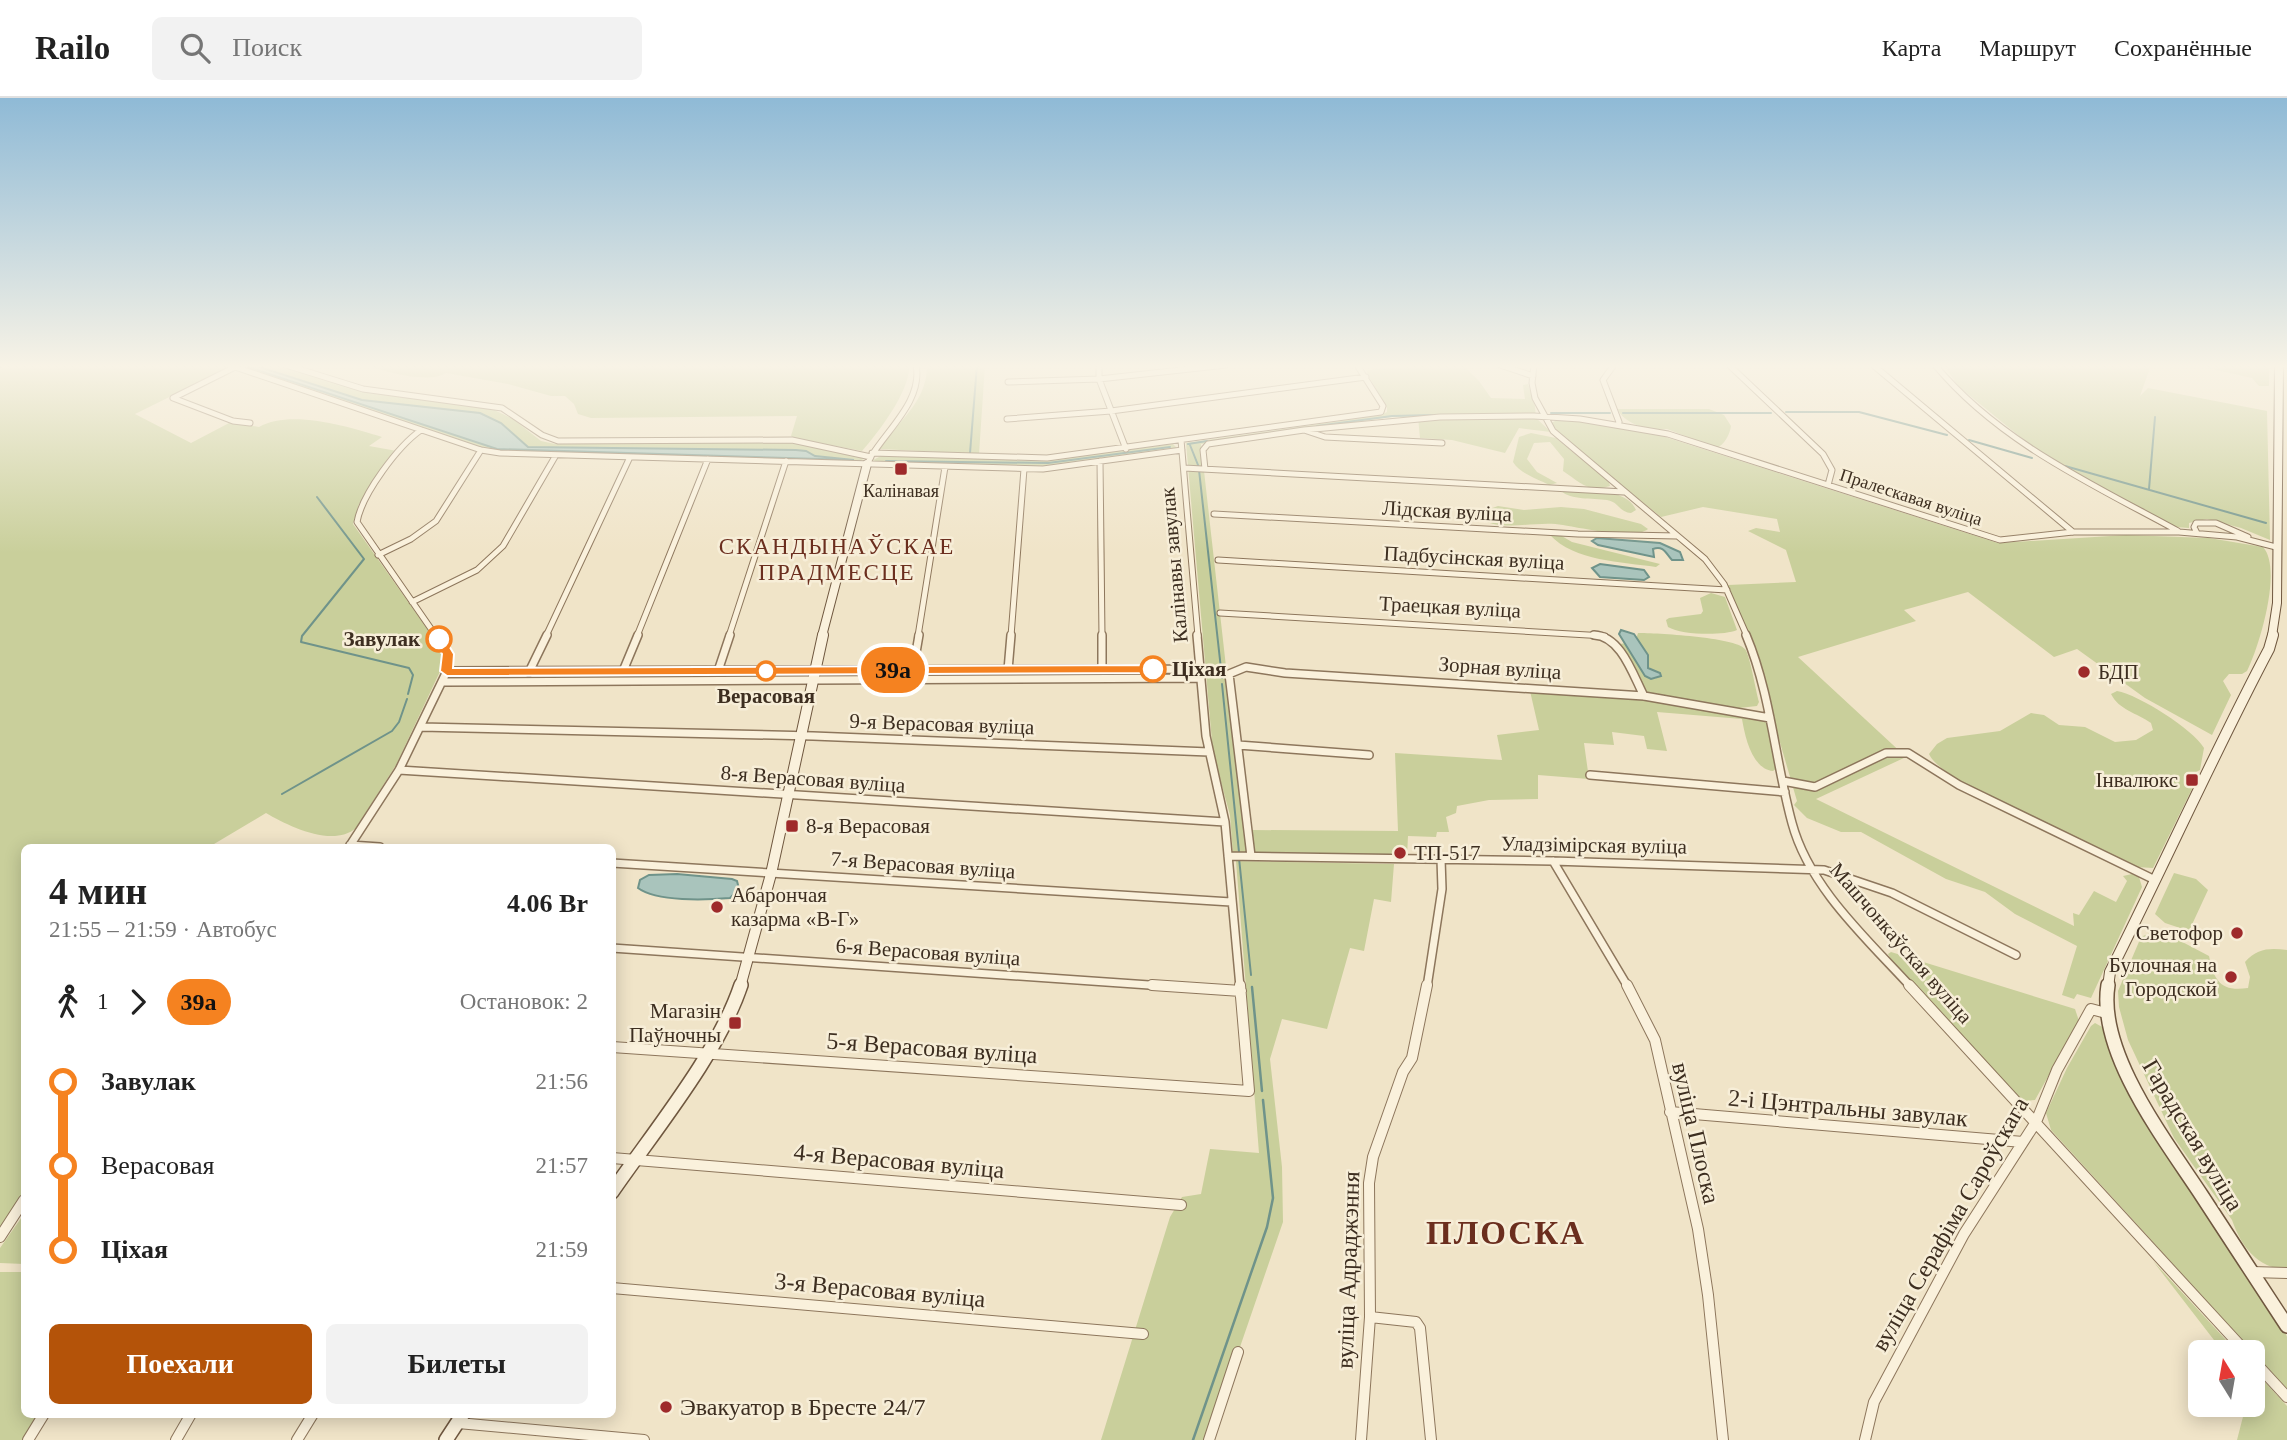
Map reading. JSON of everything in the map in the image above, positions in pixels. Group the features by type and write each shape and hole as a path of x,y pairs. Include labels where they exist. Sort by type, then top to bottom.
{"main road":[{"name":"Гарадская вуліца","path":"2278,428 2276,622 2269,649 2219,744 2173,847 2110,972 2105,990 2106,1013 2118,1054 2141,1103 2287,1326"},
{"path":"616,1186 706,1054 734,1006 750,958 771,874 812,675 870,458"},
{"path":"446,1440 460,1418"}],"street":[{"path":"414,428 481,450 499,453 786,461 870,458 1038,459 1269,428"},
{"path":"529,428 536,434 558,441 787,440 813,443 870,458 945,467 1024,469 1182,450"},
{"path":"870,458 891,428"},
{"path":"1118,428 1126,449"},
{"name":"Пралескавая вуліца","path":"1205,469 1202,450 1208,444 1324,428"},
{"name":"Машчонкаўская вуліца","path":"1551,428 1558,437 1713,567 1727,590 1752,649 1796,835 1811,869 1838,906 2235,1340"},
{"name":"Пралескавая вуліца","path":"1642,428 2000,540 2073,532 2179,531 2254,541 2276,547"},
{"path":"1795,428 1823,454 1832,470 1828,485"},
{"path":"1948,428 2073,532"},
{"path":"2002,428 2030,450 2179,531"},
{"path":"351,844 399,770 447,671 448,654 378,555 359,526 357,516 411,436 421,430"},
{"path":"1304,430 1325,437 1442,443"},
{"name":"Калінавы завулак","path":"1181,440 1209,752 1231,856 1231,902 1249,1091"},
{"path":"378,555 423,532 436,521 481,450"},
{"path":"412,602 477,570 503,546 556,455"},
{"path":"529,672 630,457"},
{"path":"623,671 708,459"},
{"path":"718,671 786,461"},
{"path":"1100,461 1102,669"},
{"path":"913,670 945,467"},
{"path":"1184,468 1625,492"},
{"path":"1007,670 1024,469"},
{"name":"Лідская вуліца","path":"1214,514 1578,534 1677,536"},
{"path":"2197,533 2194,527 2196,523 2210,522 2230,528 2254,541"},
{"name":"Падбусінская вуліца","path":"1218,560 1727,590"},
{"name":"Траецкая вуліца","path":"1220,613 1603,635 1615,643 1644,696"},
{"name":"Зорная вуліца","path":"1238,745 1229,674 1242,667 1285,673 1644,696 1770,718"},
{"path":"447,671 718,671 812,675 913,670 1200,669"},
{"path":"442,682 812,675 1201,678"},
{"name":"9-я Верасовая вуліца","path":"421,727 799,736 1209,752"},
{"path":"1249,856 1238,745 1369,755"},
{"path":"1783,782 1815,787 1886,753 1908,752 1959,785 2155,880"},
{"name":"8-я Верасовая вуліца","path":"399,770 1225,822"},
{"path":"1590,775 1785,793"},
{"name":"Уладзімірская вуліца","path":"1231,856 1553,861 1811,869 1838,873 1873,885 2016,955"},
{"name":"вуліца Адраджэння","path":"1362,1440 1370,1317 1370,1170 1403,1072 1412,1058 1422,1019 1442,889 1441,859"},
{"name":"вуліца Плоска","path":"1553,861 1644,1016 1655,1040 1704,1269 1723,1440"},
{"name":"7-я Верасовая вуліца","path":"616,863 1231,902"},
{"name":"6-я Верасовая вуліца","path":"616,948 1241,991"},
{"name":"вуліца Серафіма Сароўскага","path":"1865,1440 1874,1402 1964,1234 2036,1122 2057,1070 2091,1009 2106,1013"},
{"name":"5-я Верасовая вуліца","path":"616,1047 1249,1091"},
{"name":"2-і Цэнтральны завулак","path":"1670,1112 2023,1142"},
{"name":"4-я Верасовая вуліца","path":"616,1158 1181,1205"},
{"path":"0,1237 21,1205"},
{"path":"2252,1272 2287,1273"},
{"name":"3-я Верасовая вуліца","path":"616,1288 1143,1334"},
{"path":"1370,1317 1416,1322 1420,1328 1431,1440"},
{"path":"1209,1440 1238,1352"},
{"path":"2265,1373 2287,1397"},
{"path":"28,1440 42,1418"},
{"path":"176,1440 189,1418"},
{"path":"297,1440 311,1418"},
{"path":"460,1418 644,1440"}],"green space":[{"path":"0,428 161,428 191,443 220,428 347,428 382,437 369,446 397,451 359,504 353,524 440,647 444,663 396,765 356,828 346,834 335,836 311,833 266,813 214,844 21,844 21,1196 0,1228"},
{"path":"422,428 524,428 541,441 555,444 787,442 866,458 857,462 493,451"},
{"path":"794,428 880,428 862,451 791,436"},
{"path":"896,428 981,428 979,454 880,449"},
{"path":"1293,428 1316,428 1201,444 1247,854 1233,854 1230,815 1213,753 1186,443"},
{"path":"1419,428 1546,428 1551,432 1519,428 1505,453 1452,440 1420,438"},
{"path":"1555,428 1637,428 1998,543 2126,535 2209,538 2263,547 2269,558 2271,572 2263,627 2247,671 2242,674 2229,674 2223,681 2231,695 2212,735 2145,698 2077,649 2054,657 1968,592 1904,610 1916,621 1798,657 1906,757 1816,799 2074,926 2073,913 2079,915 2094,891 2116,902 2127,881 2123,876 2132,874 2139,877 2142,887 2091,998 2077,994 2074,999 2062,995 2077,946 2015,914 1985,892 1946,879 1861,832 1841,832 1807,818 1794,805 1797,801 1752,646 1728,585 1796,582 1786,550 1748,531 1756,528 1780,532 1777,519 1703,507 1661,517 1565,440"},
{"path":"1647,428 1731,428 1722,445 1716,448 1667,429"},
{"path":"2009,428 2267,428 2270,540 2241,528 2207,519 2189,523 2189,528 2176,527 2046,458"},
{"path":"1531,433 1556,438 1609,482 1610,486 1590,487 1563,471 1564,459 1550,442 1534,443 1527,459 1537,472 1557,483 1549,485 1525,473 1513,462 1519,437"},
{"path":"1173,444 1177,448 1039,467 873,460 883,455 1037,461"},
{"path":"1561,491 1613,494 1631,502 1636,510 1627,512 1611,501 1576,497"},
{"path":"1498,506 1524,510 1561,507 1584,509 1641,524 1648,529 1620,533 1553,524 1512,526 1482,520 1481,512"},
{"path":"1550,535 1560,535 1572,542 1660,564 1656,567 1599,559 1572,550"},
{"path":"1711,593 1725,597 1737,630 1702,634 1668,627 1666,620 1669,618 1701,614 1703,611 1700,598"},
{"path":"1638,633 1726,641 1745,649 1759,702 1757,706 1739,708 1646,692 1620,644 1626,643 1645,676 1654,679 1661,676 1647,666 1649,657 1636,639"},
{"path":"1530,691 1651,700 1764,720 1769,727 1777,768 1773,771 1766,769 1755,758 1742,719 1657,712 1667,751 1647,749 1644,736 1612,732 1614,745 1584,743 1589,779 1538,775 1538,799 1489,800 1457,806 1456,813 1446,817 1449,832 1437,832 1436,837 1408,836 1407,856 1255,854 1252,830 1398,831 1395,753 1502,760 1497,735 1539,730"},
{"path":"2117,691 2165,714 2189,732 2204,748 2200,770 2194,773 2189,781 2192,789 2153,868 2137,867 1990,798 1940,767 1929,754 1937,744 1947,738 2000,731 2031,713 2044,715 2059,725 2085,727 2115,742 2136,740 2153,730 2151,723 2123,708 2114,699 2111,694"},
{"path":"1236,861 1394,864 1391,902 1374,899 1364,951 1350,948 1327,1029 1282,1019 1270,1059 1282,1167 1283,1222 1208,1440 1101,1440 1170,1217 1182,1197 1201,1194 1210,1149 1259,1153"},
{"path":"2174,873 2196,879 2208,890 2189,931 2165,923 2155,914"},
{"path":"2152,932 2171,936 2209,956 2216,978 2231,988 2248,988 2250,977 2245,962 2254,954 2269,949 2287,950 2287,1270 2267,1265 2245,1247 2232,1220 2174,1138 2128,1040 2119,1007 2118,991 2141,937"},
{"path":"1891,952 2075,1009 2079,1021 2035,1100 2026,1101 2015,1095 1890,958 1888,954"},
{"path":"2095,1023 2104,1028 2123,1075 2283,1326 2287,1337 2287,1389 2265,1365 2265,1340 2242,1340 2051,1130 2046,1113"},
{"path":"21,1218 21,1264 0,1263 0,1248"},
{"path":"2153,1261 2226,1340 2214,1340"},
{"path":"0,1272 21,1272 21,1418 37,1418 23,1440 0,1440"},
{"path":"2265,1382 2287,1406 2287,1440 2237,1440 2243,1418 2265,1417"}],"water":[{"path":"432,428 506,428 528,447 796,450 815,456 854,460 497,449"},
{"path":"1597,538 1660,543 1680,552 1683,560 1672,560 1660,548 1653,549 1654,557 1598,545 1592,541"},
{"path":"1600,564 1644,570 1649,577 1644,580 1600,577 1592,568"},
{"path":"1621,630 1634,634 1648,655 1648,668 1661,676 1651,679 1645,676 1619,634"},
{"path":"677,874 732,879 737,881 739,889 730,898 695,899 657,896 638,888 640,880 649,875"}],"waterway":[{"path":"970,453 972,428"},
{"path":"1919,428 1947,435"},
{"path":"2149,489 2154,428"},
{"path":"1969,440 2032,458"},
{"path":"1188,444 1207,441"},
{"path":"1190,445 1198,465"},
{"path":"886,461 1048,463 1170,447"},
{"path":"2065,466 2266,523"},
{"path":"1199,470 1222,678"},
{"path":"317,497 364,559 302,636 301,642 409,668 413,675 408,694"},
{"path":"1222,684 1239,852"},
{"path":"282,794 392,731 399,722 407,699"},
{"path":"1239,858 1251,975"},
{"path":"1252,987 1262,1091"},
{"path":"1193,1440 1267,1227 1273,1198 1263,1100"}],"bus line":[{"name":"39а","path":"439,639 448,654 447,671 458,672 1153,669"}],"place":[{"name":"Калінавая","path":"901,469"},
{"name":"Завулак","path":"439,639"},
{"name":"Ціхая","path":"1153,669"},
{"name":"Верасовая","path":"766,671"},
{"name":"БДП","path":"2084,672"},
{"name":"Інвалюкс","path":"2192,780"},
{"name":"8-я Верасовая","path":"792,826"},
{"name":"ТП-517","path":"1400,853"},
{"name":"Абарончая казарма «В-Г»","path":"717,907"},
{"name":"Светофор","path":"2237,933"},
{"name":"Булочная на Городской","path":"2231,977"},
{"name":"Магазін Паўночны","path":"735,1023"},
{"name":"Эвакуатор в Бресте 24/7","path":"666,1407"}],"district":[{"name":"СКАНДЫНАЎСКАЕ ПРАДМЕСЦЕ","path":"837,559"},
{"name":"ПЛОСКА","path":"1506,1233"}]}
